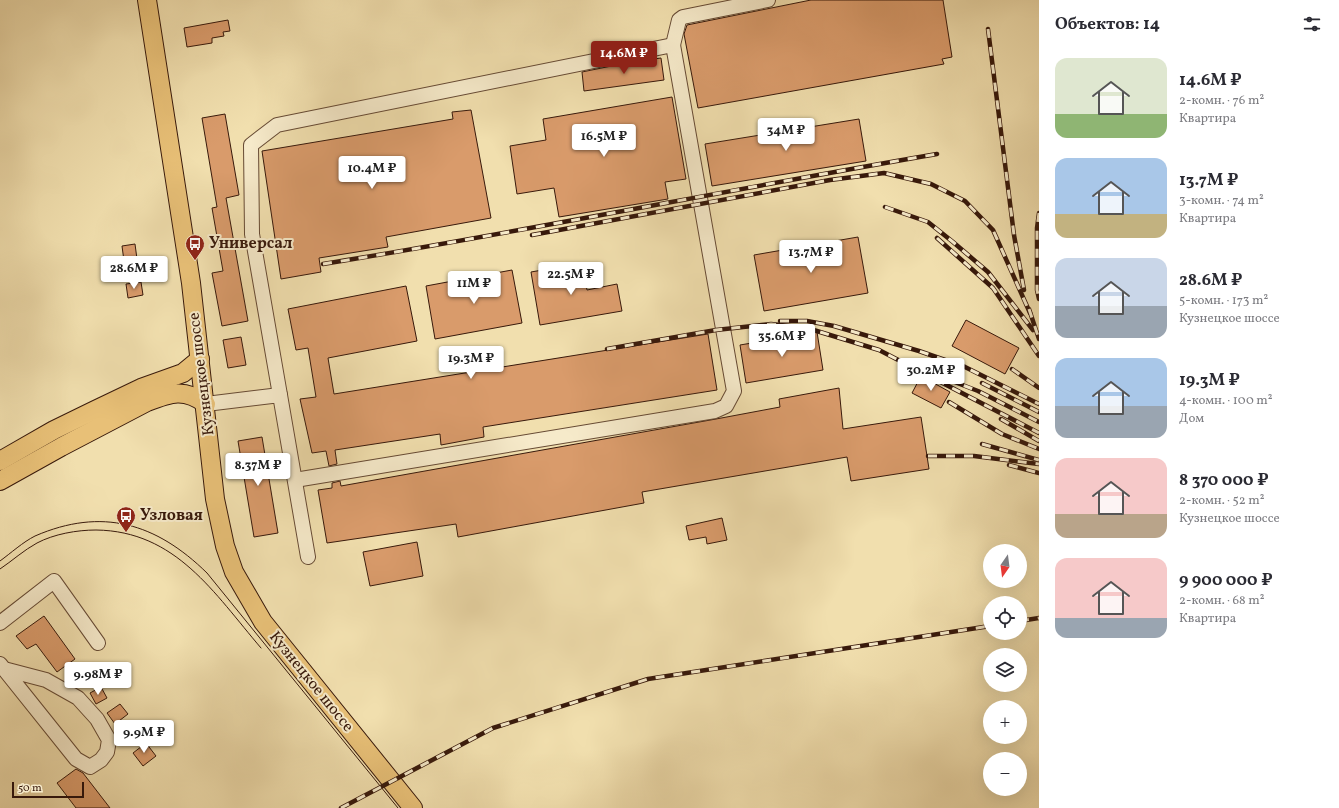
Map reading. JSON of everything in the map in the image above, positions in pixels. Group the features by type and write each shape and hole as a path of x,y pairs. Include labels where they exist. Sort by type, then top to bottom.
{"main road":[{"name":"Кузнецкое шоссе","path":"147,0 191,283 206,404 215,499 225,546 234,572 263,622 412,808"},
{"path":"0,461 54,430 88,413 142,388 183,373 200,359"},
{"path":"0,481 147,402 182,393 192,395 206,404"}],"lane":[{"path":"295,480 715,411 726,406 734,391 672,45 679,20 683,17 768,0"},
{"path":"308,557 252,234 251,145 277,126 672,45"},
{"path":"206,404 280,394"},
{"path":"0,623 54,580 98,643"},
{"path":"2,666 46,680 78,698 97,719 109,740 107,752 101,760 90,767 76,760 2,666"}],"building":[{"path":"811,0 943,0 952,57 942,59 944,64 698,108 684,34 687,25"},
{"path":"228,20 230,31 223,32 224,36 212,38 212,43 187,47 184,28"},
{"path":"661,58 664,80 584,91 582,72 631,62"},
{"path":"672,97 686,179 665,182 668,199 559,217 554,188 517,194 510,146 546,140 543,119"},
{"path":"471,110 491,218 386,237 388,247 319,258 321,272 281,279 262,151 453,119 452,112"},
{"path":"225,114 239,195 226,198 248,321 222,326 212,273 223,271 212,208 217,207 202,118"},
{"path":"859,119 866,161 712,186 705,144"},
{"path":"858,237 868,293 764,311 754,255"},
{"path":"135,244 137,259 124,261 122,246"},
{"path":"582,263 587,290 617,284 622,311 540,325 531,272"},
{"path":"512,270 522,323 435,339 426,286"},
{"path":"141,282 143,295 128,298 126,284"},
{"path":"406,286 417,341 328,358 334,394 708,334 717,390 483,427 484,437 441,445 440,434 335,450 337,464 329,466 326,451 312,453 300,399 316,397 308,348 296,350 288,309"},
{"path":"966,320 1019,348 1005,374 952,346"},
{"path":"817,332 823,370 746,383 740,345"},
{"path":"241,337 246,365 228,368 223,340"},
{"path":"921,376 950,392 941,408 912,393"},
{"path":"839,388 843,429 921,417 929,469 851,481 847,457 642,492 644,503 458,537 456,524 327,543 318,490 332,488 332,483 340,481 341,486 716,419 780,407 779,399"},
{"path":"262,437 278,533 254,537 238,441"},
{"path":"722,518 727,540 707,544 706,537 689,540 686,526"},
{"path":"417,542 423,576 370,586 363,552"},
{"path":"44,616 75,659 57,672 36,644 27,649 16,636"},
{"path":"101,687 107,698 96,704 90,693"},
{"path":"120,704 128,714 115,724 107,713"},
{"path":"146,743 156,756 143,766 133,753"},
{"path":"76,769 83,773 110,808 76,808 57,783"}],"tram line":[{"path":"0,561 35,536 60,527 83,523 105,522 127,525 148,532 168,542 188,556 207,573 398,808"},
{"path":"0,569 32,546 58,535 89,530 124,533 149,541 171,553 191,569 227,606 261,648"}],"railway":[{"path":"988,29 1014,235 1024,290"},
{"path":"323,264 477,238 937,154"},
{"path":"532,235 830,180 884,173 931,184 965,201 993,230 1030,313"},
{"path":"885,207 928,222 953,242 988,272 1033,330"},
{"path":"1039,213 1037,228 1037,290 1039,299"},
{"path":"937,238 993,288 1039,356"},
{"path":"1029,309 1039,339"},
{"path":"780,321 807,321 834,326 919,351 965,367 1039,404"},
{"path":"607,349 716,330 771,324 807,328 879,350 1039,433"},
{"path":"1012,369 1039,388"},
{"path":"947,379 978,391 1039,422"},
{"path":"982,383 1039,412"},
{"path":"949,402 1002,434 1039,449"},
{"path":"1001,419 1039,441"},
{"path":"982,444 1039,460"},
{"path":"928,456 974,456 1039,464"},
{"path":"1009,465 1039,473"},
{"path":"1027,620 1039,618"},
{"path":"341,808 493,728 648,679 983,627"}],"place":[{"name":"Универсал","path":"195,261"},
{"name":"Узловая","path":"126,533"}]}
